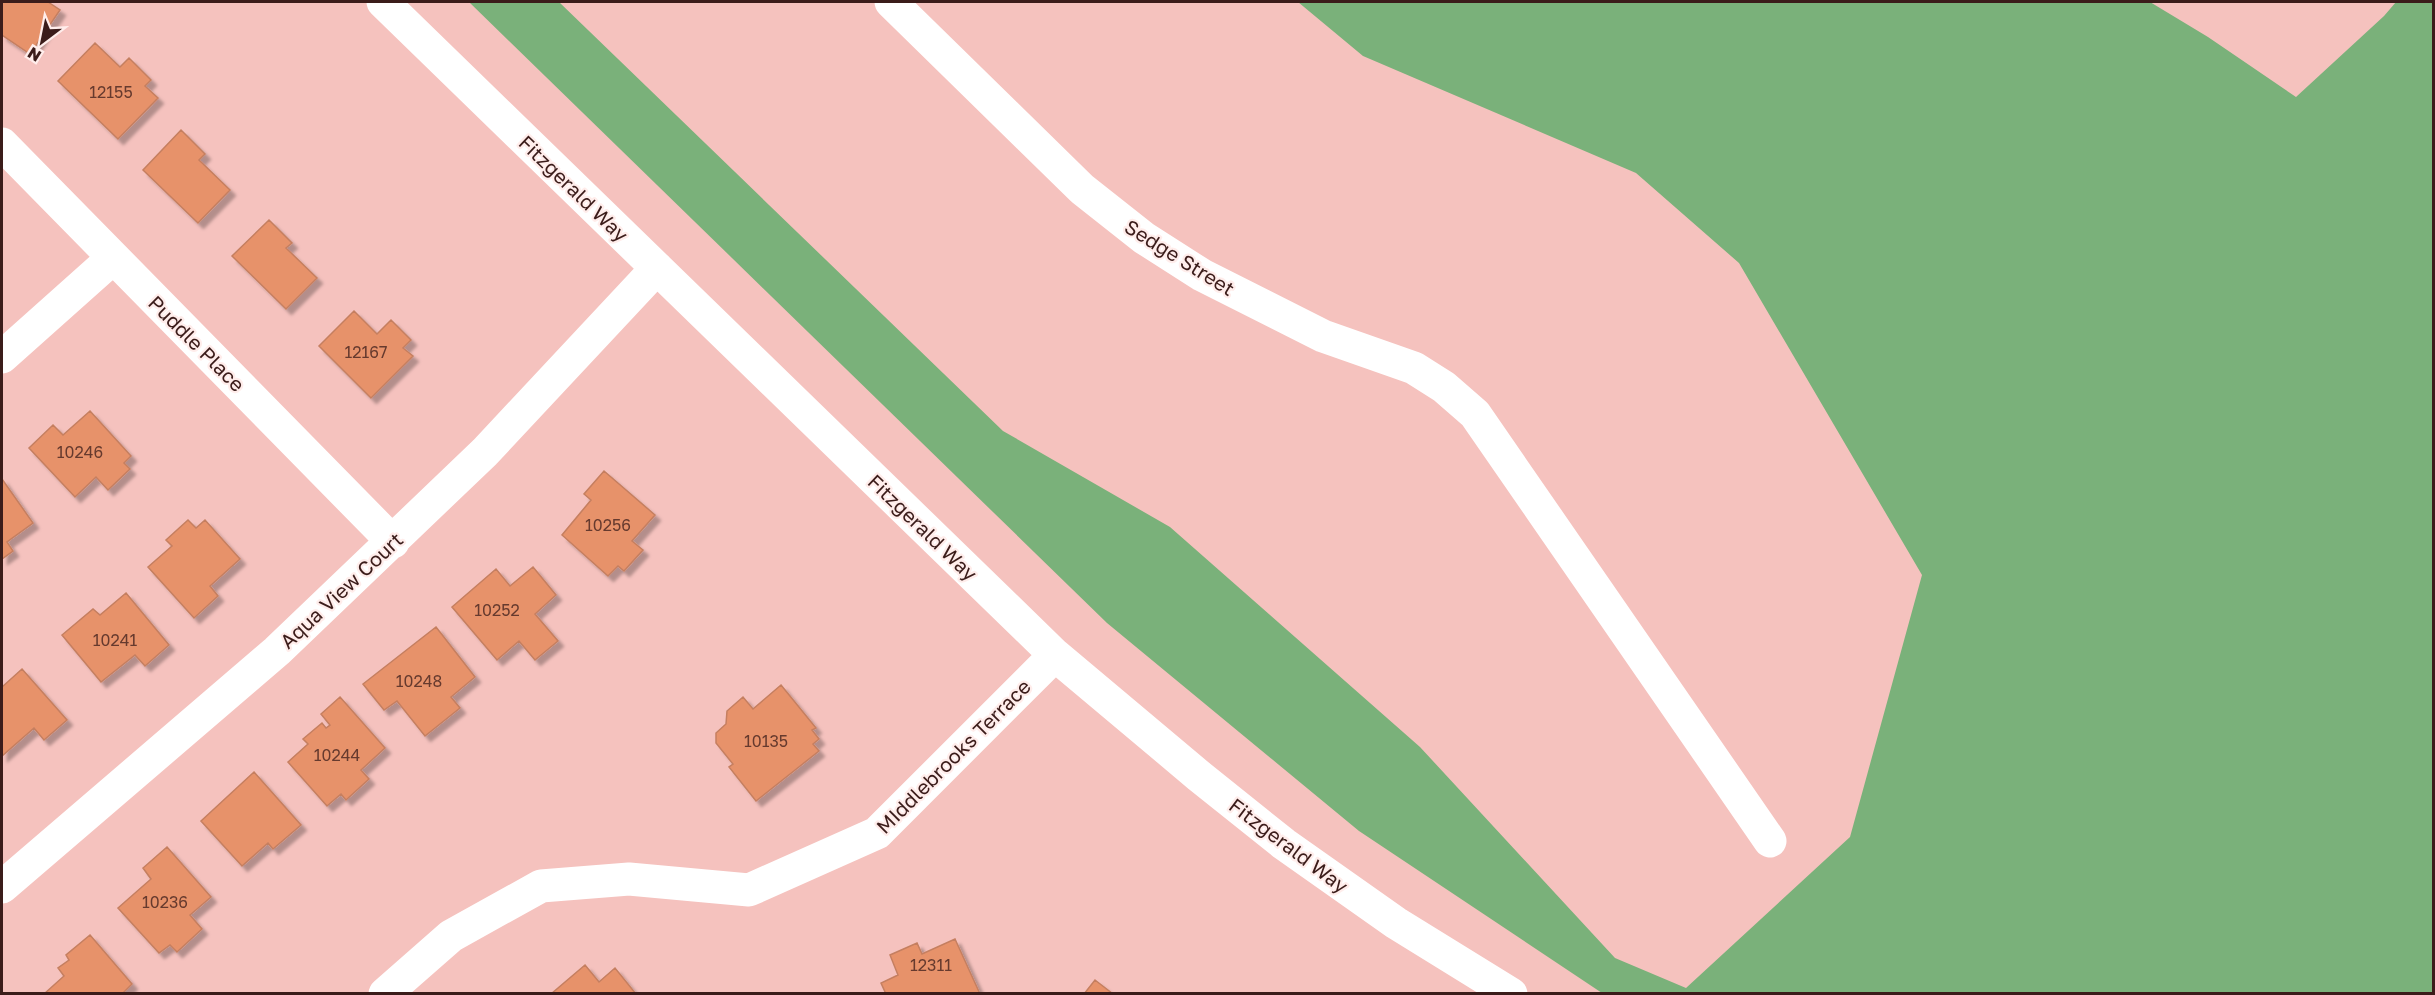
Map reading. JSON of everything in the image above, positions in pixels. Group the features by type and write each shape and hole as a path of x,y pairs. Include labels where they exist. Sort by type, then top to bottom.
{"street":[{"name":"Fitzgerald Way","path":"383,2 1055,655 1284,844 1396,923 1511,993"},
{"name":"Sedge Street","path":"891,2 1082,189 1144,238 1202,275 1323,336 1414,368 1444,387 1475,414 1770,841"},
{"name":"Puddle Place","path":"2,144 393,542"},
{"path":"2,357 113,258"},
{"name":"Aqua View Court","path":"2,887 277,651 393,542 485,452 657,268"},
{"name":"MIddlebrooks Terrace","path":"385,993 451,936 541,886 629,879 749,890 877,833 1055,655"}],"green space":[{"path":"469,2 559,2 1003,431 1170,527 1420,747 1615,958 1686,988 1850,837 1922,575 1739,263 1636,173 1363,56 1298,2 2150,2 2208,37 2296,97 2384,16 2396,2 2433,2 2433,993 1602,993 1359,831 1107,623"}],"building":[{"path":"2,2 48,2 60,10 30,54 2,35"},
{"path":"95,43 120,67 129,58 151,80 145,86 158,98 118,139 58,81"},
{"path":"181,130 205,154 199,160 230,190 198,223 143,170"},
{"path":"269,220 292,243 286,248 317,278 286,309 232,256"},
{"path":"354,311 377,334 391,320 411,340 403,348 413,356 371,398 319,346"},
{"path":"90,411 131,456 124,463 130,469 108,490 96,477 75,497 29,448 53,425 63,435"},
{"path":"604,471 655,515 632,541 643,550 624,571 618,566 608,576 562,535 591,500 584,494"},
{"path":"2,479 33,523 7,542 13,551 2,559"},
{"path":"188,520 196,528 205,520 240,559 210,586 218,596 194,618 148,567 172,546 166,540"},
{"path":"533,567 556,595 535,614 558,641 535,660 519,641 497,660 452,607 496,569 510,586"},
{"path":"126,593 169,645 145,666 135,655 101,682 62,635 93,609 100,615"},
{"path":"436,627 475,677 451,697 460,708 425,736 397,701 384,710 363,684"},
{"path":"22,669 67,720 44,740 34,728 2,756 2,687"},
{"path":"781,685 816,728 812,730 819,739 813,744 819,751 756,801 729,767 733,764 716,743 716,733 726,724 727,711 743,697 753,709"},
{"path":"340,697 385,748 361,770 369,779 346,800 341,794 327,806 288,762 308,744 303,739 322,723 326,728 330,725 321,714"},
{"path":"254,772 301,825 273,849 268,843 242,866 201,821"},
{"path":"167,847 211,897 190,915 202,929 177,952 170,945 159,953 118,908 151,879 143,868"},
{"path":"90,935 132,984 122,994 44,994 64,976 58,968 69,960 66,955"},
{"path":"955,939 980,994 886,994 881,983 898,975 890,955 917,943 922,954"},
{"path":"585,965 599,982 615,968 636,994 551,994"},
{"path":"1095,980 1113,994 1084,994"}]}
